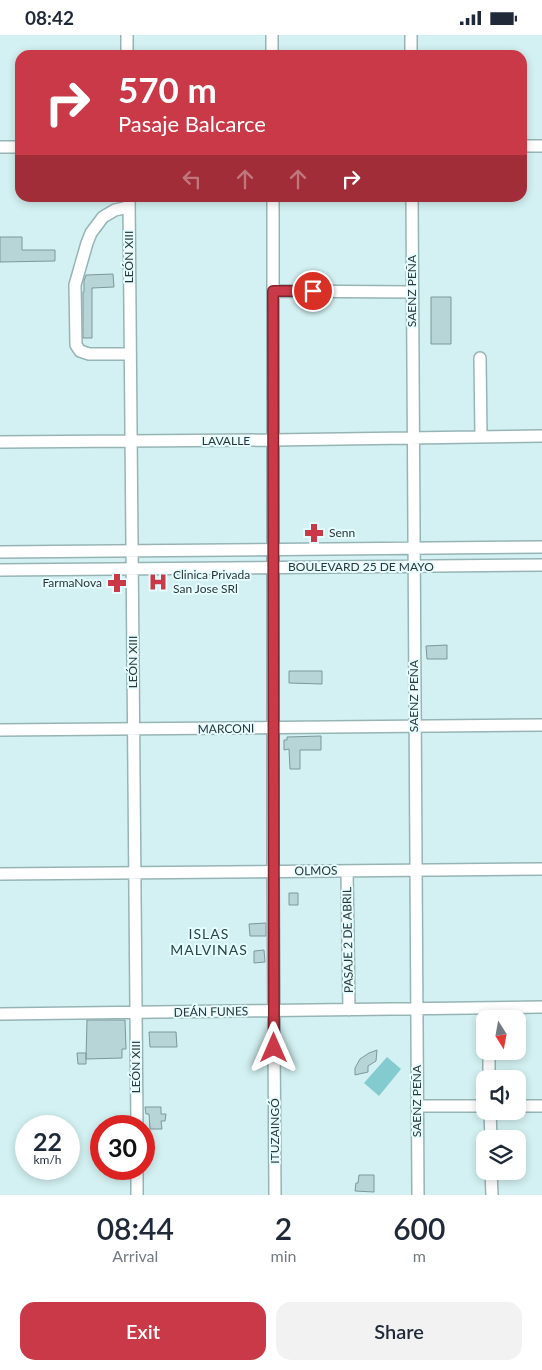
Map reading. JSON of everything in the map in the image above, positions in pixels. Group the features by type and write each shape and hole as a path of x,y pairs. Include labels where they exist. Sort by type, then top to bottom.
{"street":[{"path":"127,35 127,50"},
{"path":"272,35 272,50"},
{"path":"411,35 411,50"},
{"path":"527,146 542,146"},
{"path":"0,147 15,147"},
{"path":"129,202 103,217 91,233 75,285 76,345 80,351 89,354 130,354"},
{"name":"LEÓN XIII","path":"129,202 137,1115"},
{"name":"ITUZAINGÓ","path":"273,202 275,1195"},
{"name":"SAENZ PEÑA","path":"412,202 418,1195"},
{"path":"273,291 412,293"},
{"path":"480,358 481,437"},
{"name":"LAVALLE","path":"0,442 542,436"},
{"name":"BOULEVARD 25 DE MAYO","path":"0,552 542,547"},
{"name":"BOULEVARD 25 DE MAYO","path":"0,570 542,565"},
{"name":"MARCONI","path":"0,730 542,725"},
{"name":"OLMOS","path":"0,874 542,869"},
{"name":"PASAJE 2 DE ABRIL","path":"347,871 349,1010"},
{"name":"DEÁN FUNES","path":"515,1010 542,1007"},
{"name":"DEÁN FUNES","path":"0,1014 416,1009 476,1012"},
{"path":"417,1106 476,1106"},
{"path":"526,1106 542,1106"},
{"path":"137,1180 137,1195"},
{"path":"491,1180 492,1195"}],"shaded area":[{"path":"387,1057 401,1069 379,1096 364,1083"}],"building":[{"path":"0,237 22,237 22,250 55,250 55,261 0,262"},
{"path":"113,274 114,287 92,288 92,338 83,338 83,292 86,275"},
{"path":"431,297 451,297 451,344 431,344"},
{"path":"447,645 447,659 427,659 426,646"},
{"path":"289,671 322,671 322,684 289,683"},
{"path":"321,736 321,750 300,750 300,769 290,769 289,749 284,750 284,740 287,740 287,737"},
{"path":"289,893 298,893 298,905 289,905"},
{"path":"266,923 266,936 250,936 249,924"},
{"path":"264,950 265,962 254,963 254,951"},
{"path":"87,1020 125,1020 126,1049 122,1049 122,1058 86,1059"},
{"path":"149,1032 176,1032 177,1047 150,1047"},
{"path":"377,1050 376,1061 368,1066 368,1072 355,1075 355,1068 360,1059"},
{"path":"77,1053 86,1053 86,1064 78,1064"},
{"path":"145,1107 161,1107 161,1114 166,1114 165,1121 161,1121 162,1129 155,1129 155,1115 146,1114"},
{"path":"359,1175 374,1175 374,1192 355,1191"}],"place":[{"name":"Senn","path":"314,533"},
{"name":"Clinica Privada San Jose SRl","path":"158,582"},
{"name":"FarmaNova","path":"117,583"}],"district":[{"name":"ISLAS MALVINAS","path":"209,942"}],"route":[{"path":"274,1048 273,291 313,291"}]}
